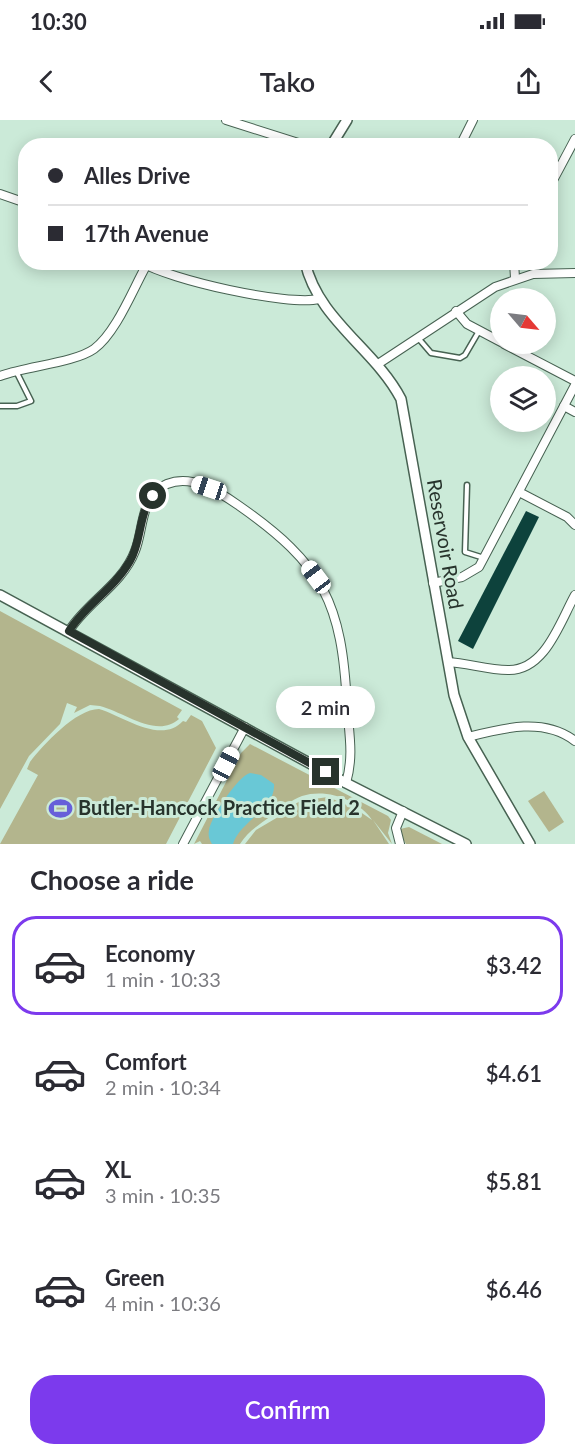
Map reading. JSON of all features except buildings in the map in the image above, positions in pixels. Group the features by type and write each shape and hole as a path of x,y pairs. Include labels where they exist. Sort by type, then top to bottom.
{"street":[{"path":"226,120 283,138"},
{"path":"336,138 347,120"},
{"path":"464,138 473,120"},
{"path":"558,171 575,139"},
{"path":"0,194 18,200"},
{"path":"0,374 80,355 96,348 111,330 141,270"},
{"path":"160,270 177,276 271,297 306,302 319,299"},
{"name":"Reservoir Road","path":"308,270 319,299 378,364 401,399 454,695 468,737 523,839 530,844"},
{"path":"515,270 516,278"},
{"path":"378,364 456,311 516,278 533,274 575,273"},
{"path":"456,311 467,324 490,336"},
{"path":"433,583 468,575 484,559 575,383 523,354"},
{"path":"564,406 575,412"},
{"path":"69,631 120,577 135,551 150,498 158,490 179,481 191,482 225,496 283,540 316,577 337,620 341,635 351,740 351,765 346,783"},
{"path":"519,492 567,517 575,525"},
{"path":"0,595 461,843"},
{"path":"448,662 511,671 534,662 546,649 575,595"},
{"path":"468,737 529,726 550,728 575,741"},
{"path":"183,844 245,727"},
{"path":"400,844 396,828 403,811"}],"lane":[{"path":"417,336 431,353 460,358 465,355 480,330"},
{"path":"0,406 17,406 31,401 16,370"},
{"path":"467,485 465,552 484,559"}],"green space":[{"path":"0,611 182,710 177,717 179,719 161,726 151,725 100,706 90,705 74,713 77,707 67,703 60,724 29,756 0,809"},
{"path":"99,709 153,730 174,728 183,721 186,722 191,715 202,721 216,748 166,844 0,844 38,775 27,769 30,762 70,721"},
{"path":"250,744 388,816 391,820 388,833 392,844 373,820 389,844 245,844 256,830 290,810 286,810 300,801 328,797 356,809 372,820 359,807 342,798 312,794 290,802 254,828 240,844 202,844 200,841 194,844 241,753"},
{"path":"544,791 564,822 549,832 528,801"},
{"path":"409,827 442,844 406,844 399,832 400,829"}],"water":[{"path":"250,773 261,775 274,784 269,801 243,828 233,844 212,844 209,832 215,816 232,789"}],"place":[{"name":"Butler-Hancock Practice Field 2","path":"60,808"}],"route":[{"path":"153,496 145,509 135,551 130,562 120,577 76,620 69,631 326,772"}]}
